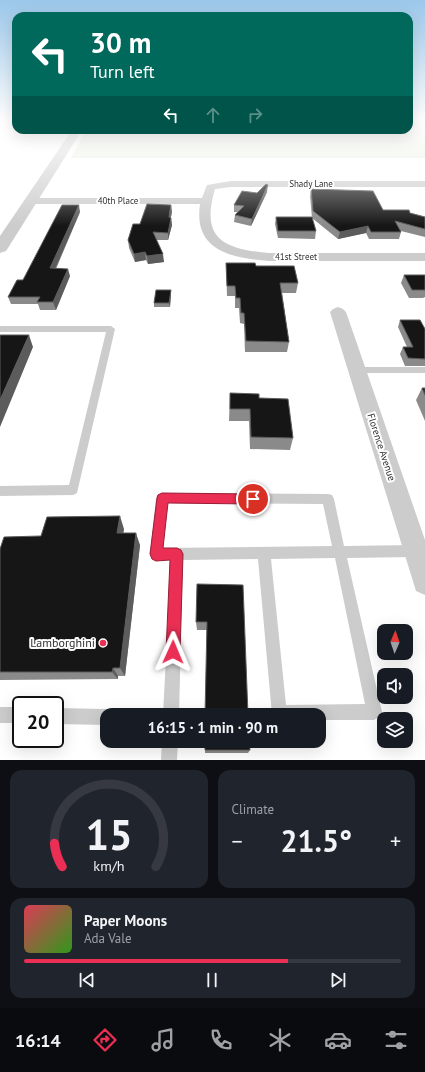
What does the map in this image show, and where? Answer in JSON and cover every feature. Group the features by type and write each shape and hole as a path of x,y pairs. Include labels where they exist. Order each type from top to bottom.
{"street":[{"path":"0,248 61,155"},
{"name":"Shady Lane","path":"205,201 212,187 231,184 425,184"},
{"name":"40th Place","path":"31,201 205,201"},
{"name":"41st Street","path":"205,201 205,228 208,234 223,247 242,254 270,257 425,257"},
{"name":"Florence Avenue","path":"338,312 425,582"}],"lane":[{"path":"0,329 111,329 73,490 0,491"},
{"path":"357,370 425,370"},
{"path":"264,553 279,713 374,712 340,552 328,499 162,498 156,554 264,553 340,552 416,551"},
{"path":"171,708 177,554"},
{"path":"0,715 12,715"},
{"path":"64,716 100,717"},
{"path":"170,748 170,760"}],"green space":[{"path":"72,155 425,155 425,158 71,158"}],"building":[{"path":"266,184 268,185 252,219 235,215 244,206 234,205 242,191 257,193"},
{"path":"311,189 373,191 383,210 409,210 410,213 425,217 425,229 395,221 401,232 371,232 368,226 340,232 313,211"},
{"path":"147,204 171,205 169,217 171,218 168,233 153,232 163,254 147,256 145,252 134,254 128,240 133,224 140,224"},
{"path":"62,205 79,205 50,268 68,269 53,302 37,302 40,297 8,297 17,280 23,280"},
{"path":"276,217 312,217 316,231 278,231"},
{"path":"226,263 255,263 256,266 294,266 298,283 280,283 289,342 246,341 244,313 241,313 240,298 236,298 235,286 227,286"},
{"path":"404,275 425,275 425,290 412,290"},
{"path":"156,290 171,290 169,303 154,303"},
{"path":"400,320 420,320 425,329 425,359 408,358 403,347 413,347"},
{"path":"0,335 29,335 0,400"},
{"path":"422,388 425,388 425,395"},
{"path":"230,393 259,394 259,398 288,399 293,438 251,437 250,409 230,409"},
{"path":"120,516 117,533 136,533 120,668 113,668 112,672 0,672 0,549 4,537 41,536 47,517"},
{"path":"197,584 243,585 248,708 205,708 207,622 196,622"},
{"path":"205,748 250,748 250,750 205,750"}],"place":[{"name":"Lamborghini","path":"103,643"}],"route":[{"path":"173,652 177,554 156,554 162,498 253,499"}]}
